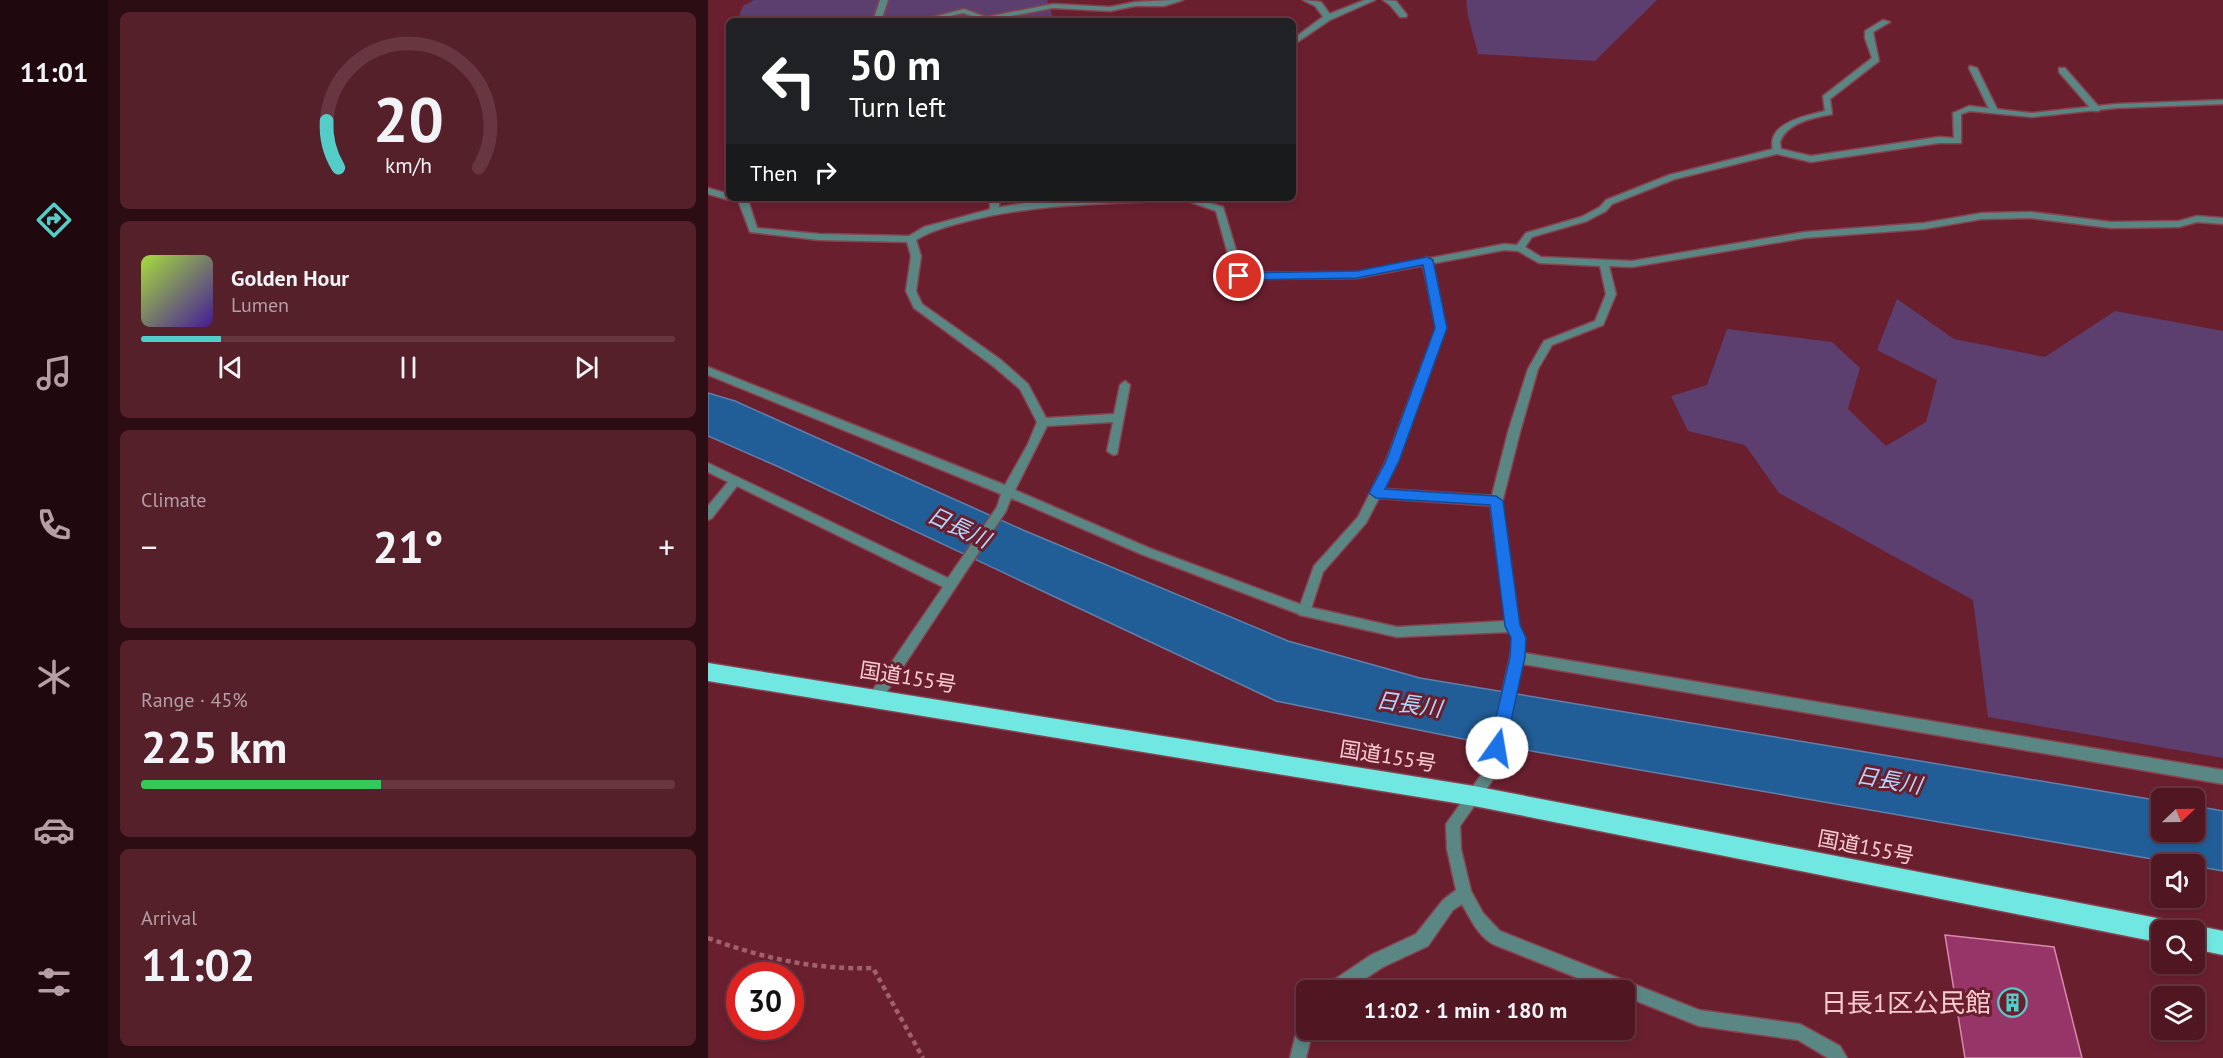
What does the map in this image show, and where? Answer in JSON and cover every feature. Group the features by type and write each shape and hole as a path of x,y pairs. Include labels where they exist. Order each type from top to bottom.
{"highway":[{"name":"国道155号","path":"708,672 1473,796 2151,929"},
{"path":"2205,940 2223,943"}],"street":[{"path":"878,18 884,0"},
{"path":"989,18 1053,6 1110,9 1135,4 1164,4 1179,0"},
{"path":"1307,0 1318,4 1328,17"},
{"path":"1296,41 1328,17 1371,0"},
{"path":"1387,0 1393,3 1403,15"},
{"path":"933,18 964,10 982,18"},
{"path":"1777,151 1774,143 1776,136 1784,128 1828,112 1826,98 1876,59 1869,31 1886,22"},
{"path":"1972,68 1994,111"},
{"path":"2062,70 2096,109"},
{"path":"1520,248 1529,235 1565,226 1604,210 1609,202 1672,177 1777,151 1811,159 1939,140 1958,141 1957,113 1969,108 2031,115 2223,102"},
{"path":"708,191 726,195"},
{"path":"742,201 753,230 819,237 911,238 927,229 995,211 1032,205 1103,201"},
{"path":"995,201 995,211"},
{"path":"1194,201 1220,209 1239,276 1357,275 1504,247 1520,248 1539,260 1632,264 1804,235 1914,227 1982,216 2031,214 2110,225 2179,224 2197,219 2223,221"},
{"path":"875,698 1002,508 1007,491 1035,444 1043,422 1024,387 997,363 918,306 911,291 916,256 911,238"},
{"path":"1304,611 1318,570 1362,520 1392,461 1441,328 1427,260"},
{"path":"1604,264 1611,294 1599,323 1548,343 1533,369 1496,501 1513,626 1519,638 1517,657 1492,771 1453,824 1454,849 1464,893 1478,918 1495,937 1699,1018 1800,1032 1834,1052 1839,1058"},
{"path":"708,371 1007,491 1145,551 1304,611 1397,632 1513,626"},
{"path":"1113,451 1125,385"},
{"path":"1043,422 1118,418"},
{"path":"708,467 951,585"},
{"path":"708,515 735,481"},
{"path":"1376,493 1496,501"},
{"path":"1517,657 2223,777"},
{"path":"1349,980 1377,962 1422,940 1448,905 1464,893"},
{"path":"1298,1058 1302,1040"}],"path":[{"path":"708,938 732,948 807,965 849,970 873,968 923,1058"}],"shaded area":[{"path":"754,0 1047,0 1053,18 738,18 743,6"},
{"path":"1466,0 1657,0 1595,61 1478,54"},
{"path":"1897,299 1954,339 2045,357 2115,311 2223,331 2223,758 1988,717 1973,600 1779,493 1745,445 1688,431 1671,396 1707,385 1727,329 1832,342 1860,368 1848,409 1886,446 1926,422 1937,380 1877,350"}],"water":[{"name":"日長川","path":"708,393 735,401 1023,530 1288,641 1420,678 2151,799 2151,842 2205,842 2205,808 2223,811 2223,871 2205,868 2205,854 2151,854 2151,859 1473,741 1276,701 779,467 708,436"}],"building":[{"name":"日長1区公民館","path":"1945,935 2054,947 2082,1058 1965,1058"}],"place":[{"name":"日長1区公民館","path":"2012,1002"}],"route":[{"path":"1239,276 1357,275 1427,260 1441,328 1392,461 1376,493 1496,501 1513,626 1519,638 1497,748"}]}
